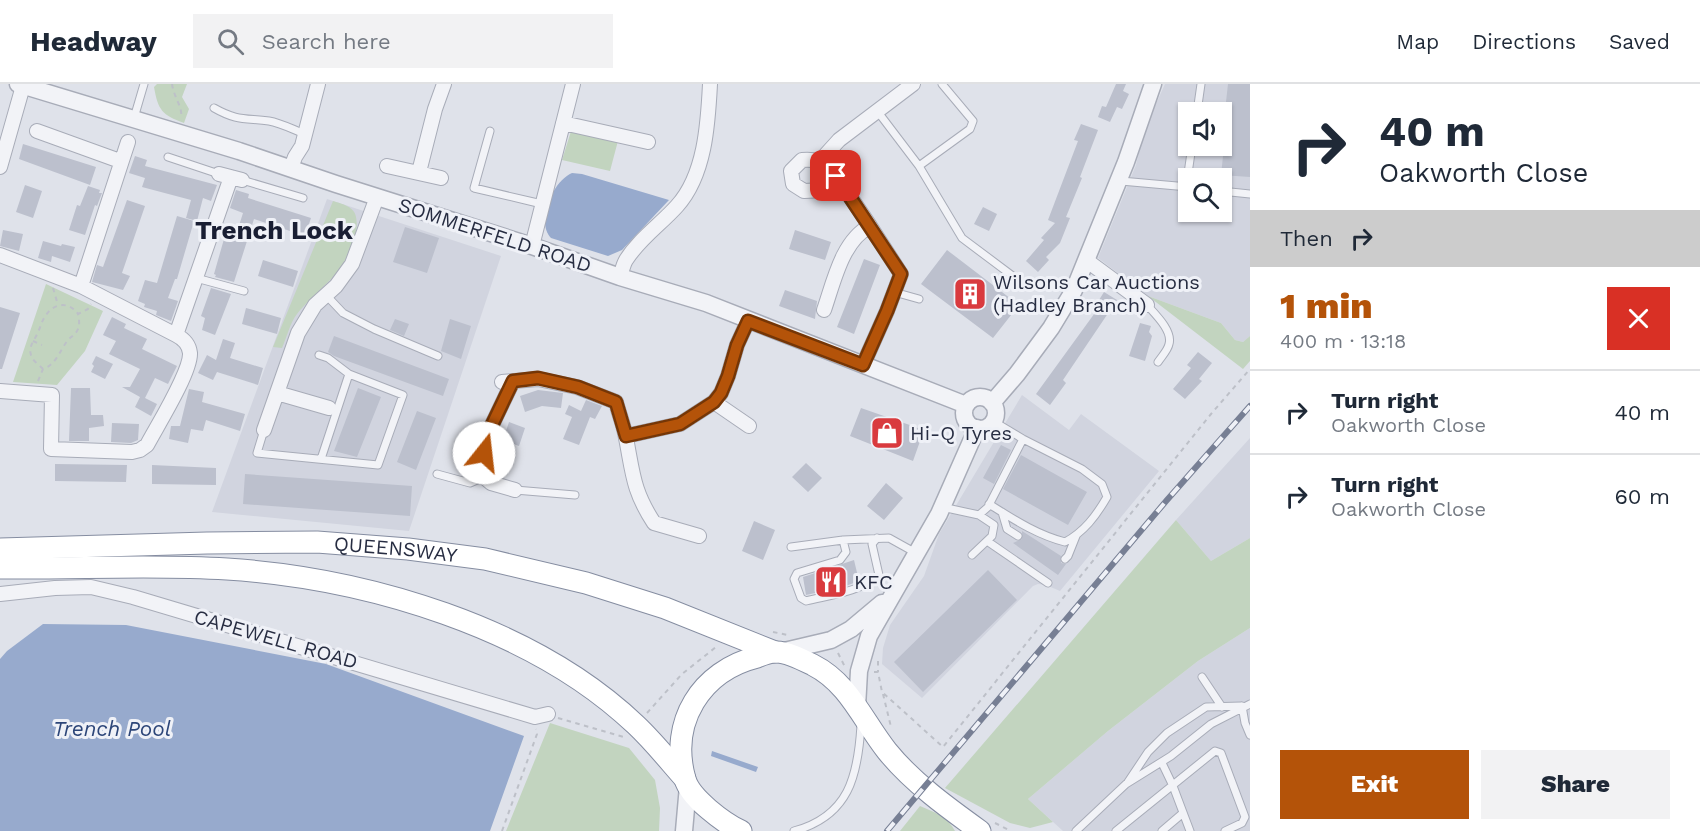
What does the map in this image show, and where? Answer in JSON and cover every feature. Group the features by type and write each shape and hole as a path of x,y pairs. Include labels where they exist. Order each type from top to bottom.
{"highway":[{"name":"QUEENSWAY","path":"0,549 317,542 408,549 485,559 586,583 665,608 777,652"},
{"name":"QUEENSWAY","path":"0,568 127,566 227,569 301,577 392,596 465,621 522,646 570,675 686,783"},
{"path":"741,831 707,807 686,783 682,733 688,711 706,685 724,669 742,660 777,652 815,666 846,691 888,752 911,775 953,812 983,824"},
{"path":"953,812 963,831"}],"street":[{"path":"291,168 305,134 318,84"},
{"path":"419,172 435,109 444,84"},
{"path":"532,246 573,84"},
{"path":"620,277 626,259 657,224 678,205 690,186 699,165 708,118 710,84"},
{"path":"820,161 839,140 913,84"},
{"path":"992,403 1051,328 1074,290 1126,162 1153,84"},
{"name":"SOMMERFELD ROAD","path":"21,85 134,118 706,303 966,405"},
{"path":"0,167 21,85"},
{"path":"563,123 648,142"},
{"path":"38,131 120,161"},
{"path":"81,286 128,142"},
{"path":"845,189 804,191 794,184 791,171 802,160 814,159 832,168 901,274 863,365"},
{"path":"387,166 441,178"},
{"path":"176,335 231,177"},
{"path":"264,430 298,333 315,305 336,286 352,264 377,197"},
{"path":"824,310 849,246 860,231 870,226"},
{"path":"0,255 81,286 176,335 186,341 190,354 184,375 147,445 132,452 51,449 52,395 0,391"},
{"path":"1086,260 1148,305"},
{"path":"626,436 680,424 714,402 721,393 737,345 748,321"},
{"path":"515,490 491,483 484,477 484,453 508,382 538,378 578,387 616,402 640,502 654,523 699,536"},
{"path":"277,393 329,408"},
{"path":"978,397 988,400 992,403 995,412 993,421 986,427 977,428 965,420 966,405 978,397"},
{"path":"714,402 734,418 750,426"},
{"path":"859,712 859,671 869,636 942,507 977,428"},
{"name":"CAPEWELL ROAD","path":"0,594 91,587 144,600 535,717 548,714"},
{"path":"777,652 831,640 850,629 890,597"},
{"path":"684,831 686,783"}],"lane":[{"path":"134,118 144,84"},
{"path":"919,166 972,125 974,121 942,84"},
{"path":"1198,102 1201,84"},
{"path":"213,108 229,116 248,121 271,121 305,134"},
{"path":"878,112 919,166 962,237 1018,280"},
{"path":"490,131 474,188 543,204"},
{"path":"168,157 303,198"},
{"path":"1118,181 1178,186"},
{"path":"1232,193 1250,195"},
{"path":"196,278 244,291"},
{"path":"894,292 919,298"},
{"path":"326,296 344,313 438,357"},
{"path":"1148,305 1168,333 1170,341 1158,362"},
{"path":"264,430 257,453 378,465 404,395 349,374 328,358 319,355"},
{"path":"321,459 349,374"},
{"path":"989,504 1052,539 1065,542 1076,536 1095,517 1107,497 1102,484 1082,469 993,421"},
{"path":"979,515 989,504 1023,439"},
{"path":"437,474 470,483 484,477"},
{"path":"515,490 574,495"},
{"path":"942,507 979,515 994,525 992,536 972,555"},
{"path":"1002,512 1007,529 1018,536"},
{"path":"1065,559 1076,536"},
{"path":"843,540 846,552 840,560 797,573 794,579 801,598 806,601 863,586 877,578 879,570 872,544 877,538"},
{"path":"791,547 843,540 889,538 916,553"},
{"path":"987,541 1048,583"},
{"path":"1202,677 1222,707"},
{"path":"1076,831 1126,784 1148,752 1167,733 1206,707 1246,705"},
{"path":"1246,705 1245,723 1250,735"},
{"path":"1126,784 1162,763 1211,724 1246,705"},
{"path":"794,831 820,820 833,811 849,792 860,749 859,712"},
{"path":"1116,831 1215,751 1221,753 1245,817 1242,823 1225,831"},
{"path":"1162,763 1190,831"},
{"path":"1162,831 1183,813"}],"path":[{"path":"172,84 173,95 182,111 181,121"},
{"path":"78,314 88,309 97,294"},
{"path":"33,394 43,369 56,359 77,332 80,320 78,314 69,306 55,307 44,316 33,341 30,354 43,369"},
{"path":"33,341 42,345"},
{"path":"882,692 943,747 1250,369"},
{"path":"764,631 793,635"},
{"path":"548,714 629,731 682,674 718,646 725,646 730,633"},
{"path":"831,640 846,669 878,672 890,725 895,734"},
{"path":"502,831 537,734"},
{"path":"983,824 1011,831"}],"shaded area":[{"path":"1165,84 1250,84 1250,336 1243,342 1235,340 1221,323 1148,296 1098,258 1136,165 1145,128"},
{"path":"327,199 501,256 409,531 212,512"},
{"path":"1022,395 1069,430 1081,414 1159,471 1060,591 1046,585 1033,586 922,698 882,664 883,648 890,625 924,576 939,534"},
{"path":"1250,438 1250,538 1211,561 1176,520"},
{"path":"1250,628 1250,831 1063,831 1028,799 1108,731 1198,661"}],"green space":[{"path":"157,84 187,84 182,97 189,109 184,123 162,111 154,87"},
{"path":"572,128 619,137 610,171 562,160"},
{"path":"333,201 345,205 355,214 357,225 353,246 341,268 297,314 282,348 273,347"},
{"path":"46,284 103,311 85,351 57,385 13,382"},
{"path":"1148,296 1221,323 1235,340 1243,342 1250,336 1250,361 1243,369"},
{"path":"1176,520 1211,561 1250,538 1250,628 1198,661 1108,731 1028,799 1053,822 1030,828 1010,823 945,788"},
{"path":"550,723 629,748 655,780 660,808 659,831 506,831"},
{"path":"920,806 945,819 955,831 900,831"}],"water":[{"path":"572,173 669,200 622,250 608,256 551,238 547,231 545,222 548,202 558,184"},
{"name":"Trench Pool","path":"43,624 126,625 326,664 524,736 490,831 0,831 0,659"},
{"path":"712,751 758,767 756,772 711,756"}],"building":[{"path":"1116,84 1126,84 1123,91 1129,94 1122,109 1117,107 1110,122 1098,117 1102,106 1106,107"},
{"path":"1228,84 1250,84 1250,177 1232,176 1232,168 1222,168 1223,156 1232,156 1232,102 1226,102"},
{"path":"1081,124 1098,130 1066,217 1070,218 1060,243 1046,257 1049,260 1038,272 1026,261 1044,240 1041,238 1055,223 1048,220 1078,141 1074,140"},
{"path":"23,144 96,167 90,185 19,159"},
{"path":"135,156 147,160 145,166 217,185 211,201 203,198 197,221 186,218 191,200 142,187 145,178 129,173"},
{"path":"25,185 42,191 33,218 16,212"},
{"path":"88,186 102,193 97,206 95,205 85,235 69,230 77,205 80,206"},
{"path":"236,190 249,194 248,198 311,218 305,236 254,219 234,282 215,277 214,274 226,232 236,235 243,213 230,208"},
{"path":"127,200 145,206 122,273 130,276 123,290 92,282 97,265 103,267"},
{"path":"983,207 997,214 989,231 974,224"},
{"path":"177,216 194,221 177,279 175,279 168,298 178,301 171,321 156,315 157,311 144,307 145,304 138,301 145,280 157,283"},
{"path":"405,227 439,238 427,273 393,262"},
{"path":"3,230 23,234 19,251 0,246"},
{"path":"795,230 831,242 825,260 789,249"},
{"path":"43,241 75,247 70,262 52,256 51,262 38,258"},
{"name":"Wilsons Car Auctions (Hadley Branch)","path":"947,250 1019,305 993,338 921,284"},
{"path":"864,259 880,265 854,334 837,327"},
{"path":"263,260 298,271 293,287 258,276"},
{"path":"211,288 231,294 215,335 202,330 205,318 201,316"},
{"path":"785,290 817,301 815,319 779,306"},
{"path":"1104,292 1117,300 1063,380 1066,383 1050,405 1036,394 1097,310 1094,308"},
{"path":"0,307 20,313 2,369 0,369"},
{"path":"246,308 281,318 277,334 242,324"},
{"path":"112,317 126,324 124,328 147,339 142,349 177,366 168,384 155,378 145,398 157,404 151,416 135,407 140,397 122,387 130,387 140,369 109,354 116,341 103,335"},
{"path":"395,319 409,324 404,336 390,330"},
{"path":"450,319 471,326 461,359 441,351"},
{"path":"1140,323 1151,326 1149,332 1152,336 1145,361 1129,356"},
{"path":"334,336 449,379 443,396 334,356 328,352"},
{"path":"223,339 235,343 230,358 263,368 258,385 217,372 213,380 198,373 207,355 216,360"},
{"path":"1198,352 1212,363 1199,379 1202,381 1185,399 1173,389 1191,368 1187,365"},
{"path":"96,356 113,364 105,379 91,372"},
{"path":"71,388 90,388 91,415 103,415 104,426 89,428 89,441 69,441"},
{"path":"358,388 381,397 357,457 334,451"},
{"path":"189,389 204,392 202,402 245,414 240,431 206,420 203,431 191,429 188,443 169,439 171,426 180,426"},
{"path":"538,390 563,393 561,408 542,406 525,412 520,396"},
{"path":"586,400 602,406 595,419 590,417 579,445 563,439 572,417 565,414 569,405 581,411"},
{"name":"Hi-Q Tyres","path":"861,408 924,430 913,461 850,436"},
{"path":"417,411 436,418 416,470 397,462"},
{"path":"509,422 525,428 519,446 503,440"},
{"path":"112,423 139,424 138,440 131,443 111,442"},
{"path":"1001,445 1011,450 994,484 983,478"},
{"path":"1021,455 1087,492 1068,525 1003,489"},
{"path":"806,463 822,478 808,492 792,477"},
{"path":"55,464 127,465 126,482 55,481"},
{"path":"152,465 216,468 216,485 152,484"},
{"path":"245,474 412,486 410,516 243,504"},
{"path":"886,483 903,498 884,520 867,506"},
{"path":"754,521 775,530 763,560 742,551"},
{"path":"1022,531 1061,556 1061,563 1066,564 1058,575 1013,543 1022,539"},
{"name":"KFC","path":"854,560 859,581 806,595 803,577"},
{"path":"988,570 1017,600 923,692 894,662"}],"railway":[{"path":"887,831 1167,500 1250,406"}],"place":[{"name":"Wilsons Car Auctions (Hadley Branch)","path":"970,294"},
{"name":"Hi-Q Tyres","path":"887,433"},
{"name":"KFC","path":"831,582"}],"district":[{"name":"Trench Lock","path":"274,230"}],"route":[{"path":"484,453 491,427 513,381 538,378 578,387 616,402 626,436 680,424 714,402 721,393 737,345 748,321 863,365 901,274 836,176"}]}
